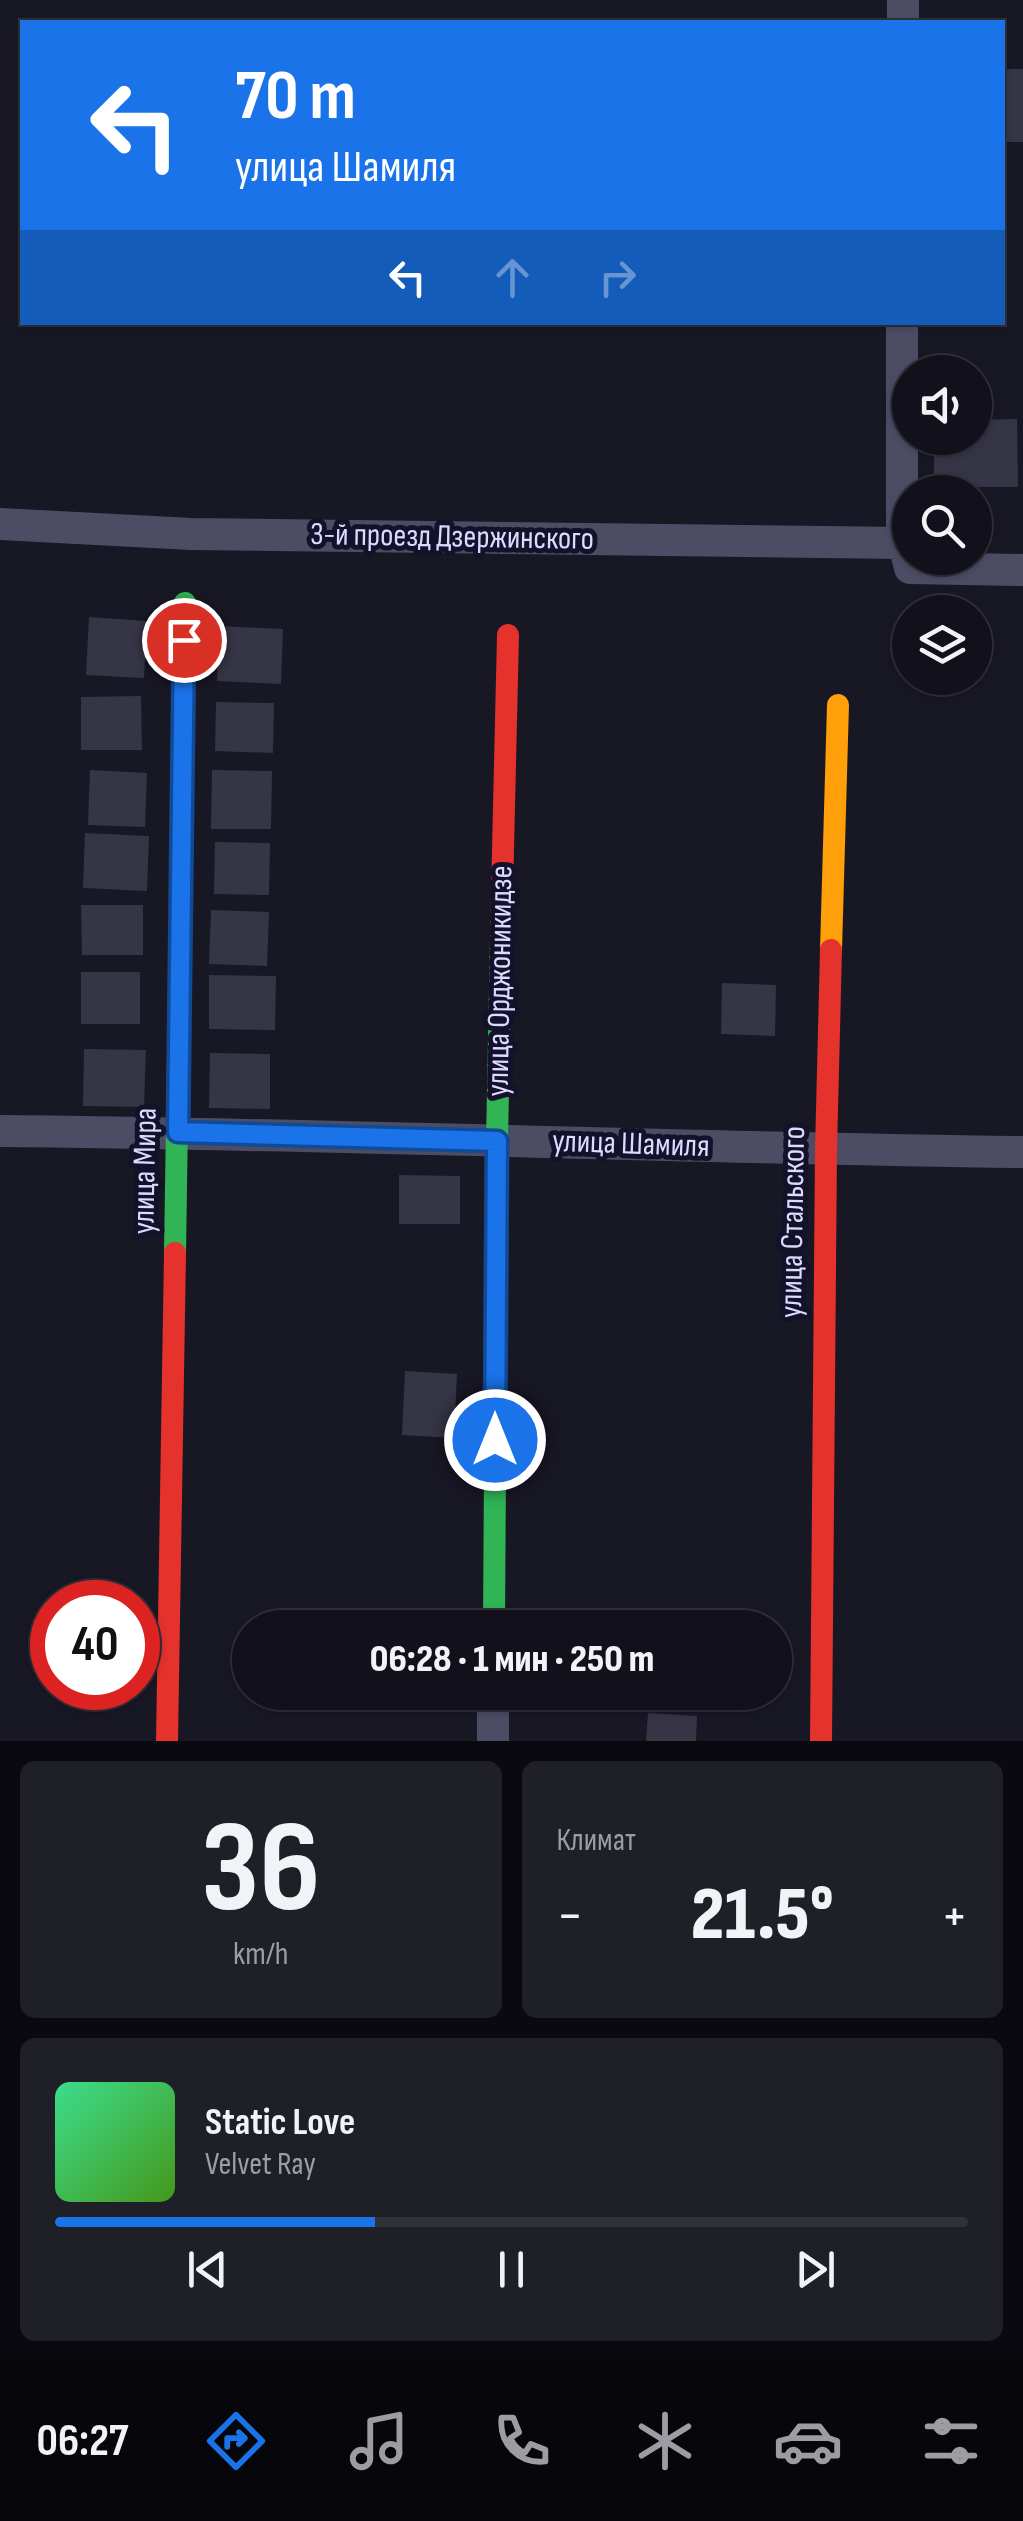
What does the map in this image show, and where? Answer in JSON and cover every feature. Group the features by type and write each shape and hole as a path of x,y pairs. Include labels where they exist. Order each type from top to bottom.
{"street":[{"path":"902,325 903,475"},
{"name":"3-й проезд Дзержинского","path":"0,524 191,534 892,543"},
{"path":"992,569 1023,570"},
{"name":"улица Мира","path":"167,1741 185,603"},
{"name":"улица Орджоникидзе","path":"494,1610 497,1141 508,635"},
{"name":"улица Стальского","path":"821,1741 826,1150 838,704"},
{"name":"улица Шамиля","path":"0,1132 178,1132 1023,1152"},
{"path":"493,1710 493,1741"}],"building":[{"path":"1005,69 1023,69 1023,142 1005,142"},
{"path":"1017,419 1018,487 992,487 992,475 934,475 934,455 992,455 992,420"},
{"path":"89,617 147,621 144,678 86,675"},
{"path":"219,626 283,629 281,684 217,681"},
{"path":"141,696 142,750 81,750 81,697"},
{"path":"216,702 274,703 273,753 215,751"},
{"path":"90,770 147,773 145,827 88,825"},
{"path":"212,770 272,771 271,829 211,829"},
{"path":"85,833 149,836 147,891 83,888"},
{"path":"215,842 270,843 269,895 214,894"},
{"path":"81,905 143,905 143,955 82,955"},
{"path":"211,910 269,912 267,966 209,964"},
{"path":"81,972 140,972 140,1024 81,1024"},
{"path":"209,975 276,976 275,1030 209,1029"},
{"path":"722,983 776,985 775,1036 721,1034"},
{"path":"84,1049 146,1050 144,1107 83,1106"},
{"path":"210,1053 270,1054 270,1109 209,1108"},
{"path":"399,1175 460,1176 460,1224 399,1224"},
{"path":"405,1371 457,1374 454,1438 402,1435"},
{"path":"648,1713 697,1716 696,1741 646,1741"}],"traffic: fast":[{"path":"175,1253 185,603"},
{"path":"494,1610 501,936"}],"traffic: slow":[{"path":"831,950 838,705"}],"traffic: jam":[{"path":"501,936 508,635"},
{"path":"821,1741 831,950"},
{"path":"167,1741 175,1253"}],"route":[{"path":"184,640 178,1132 497,1141 495,1440"}]}
